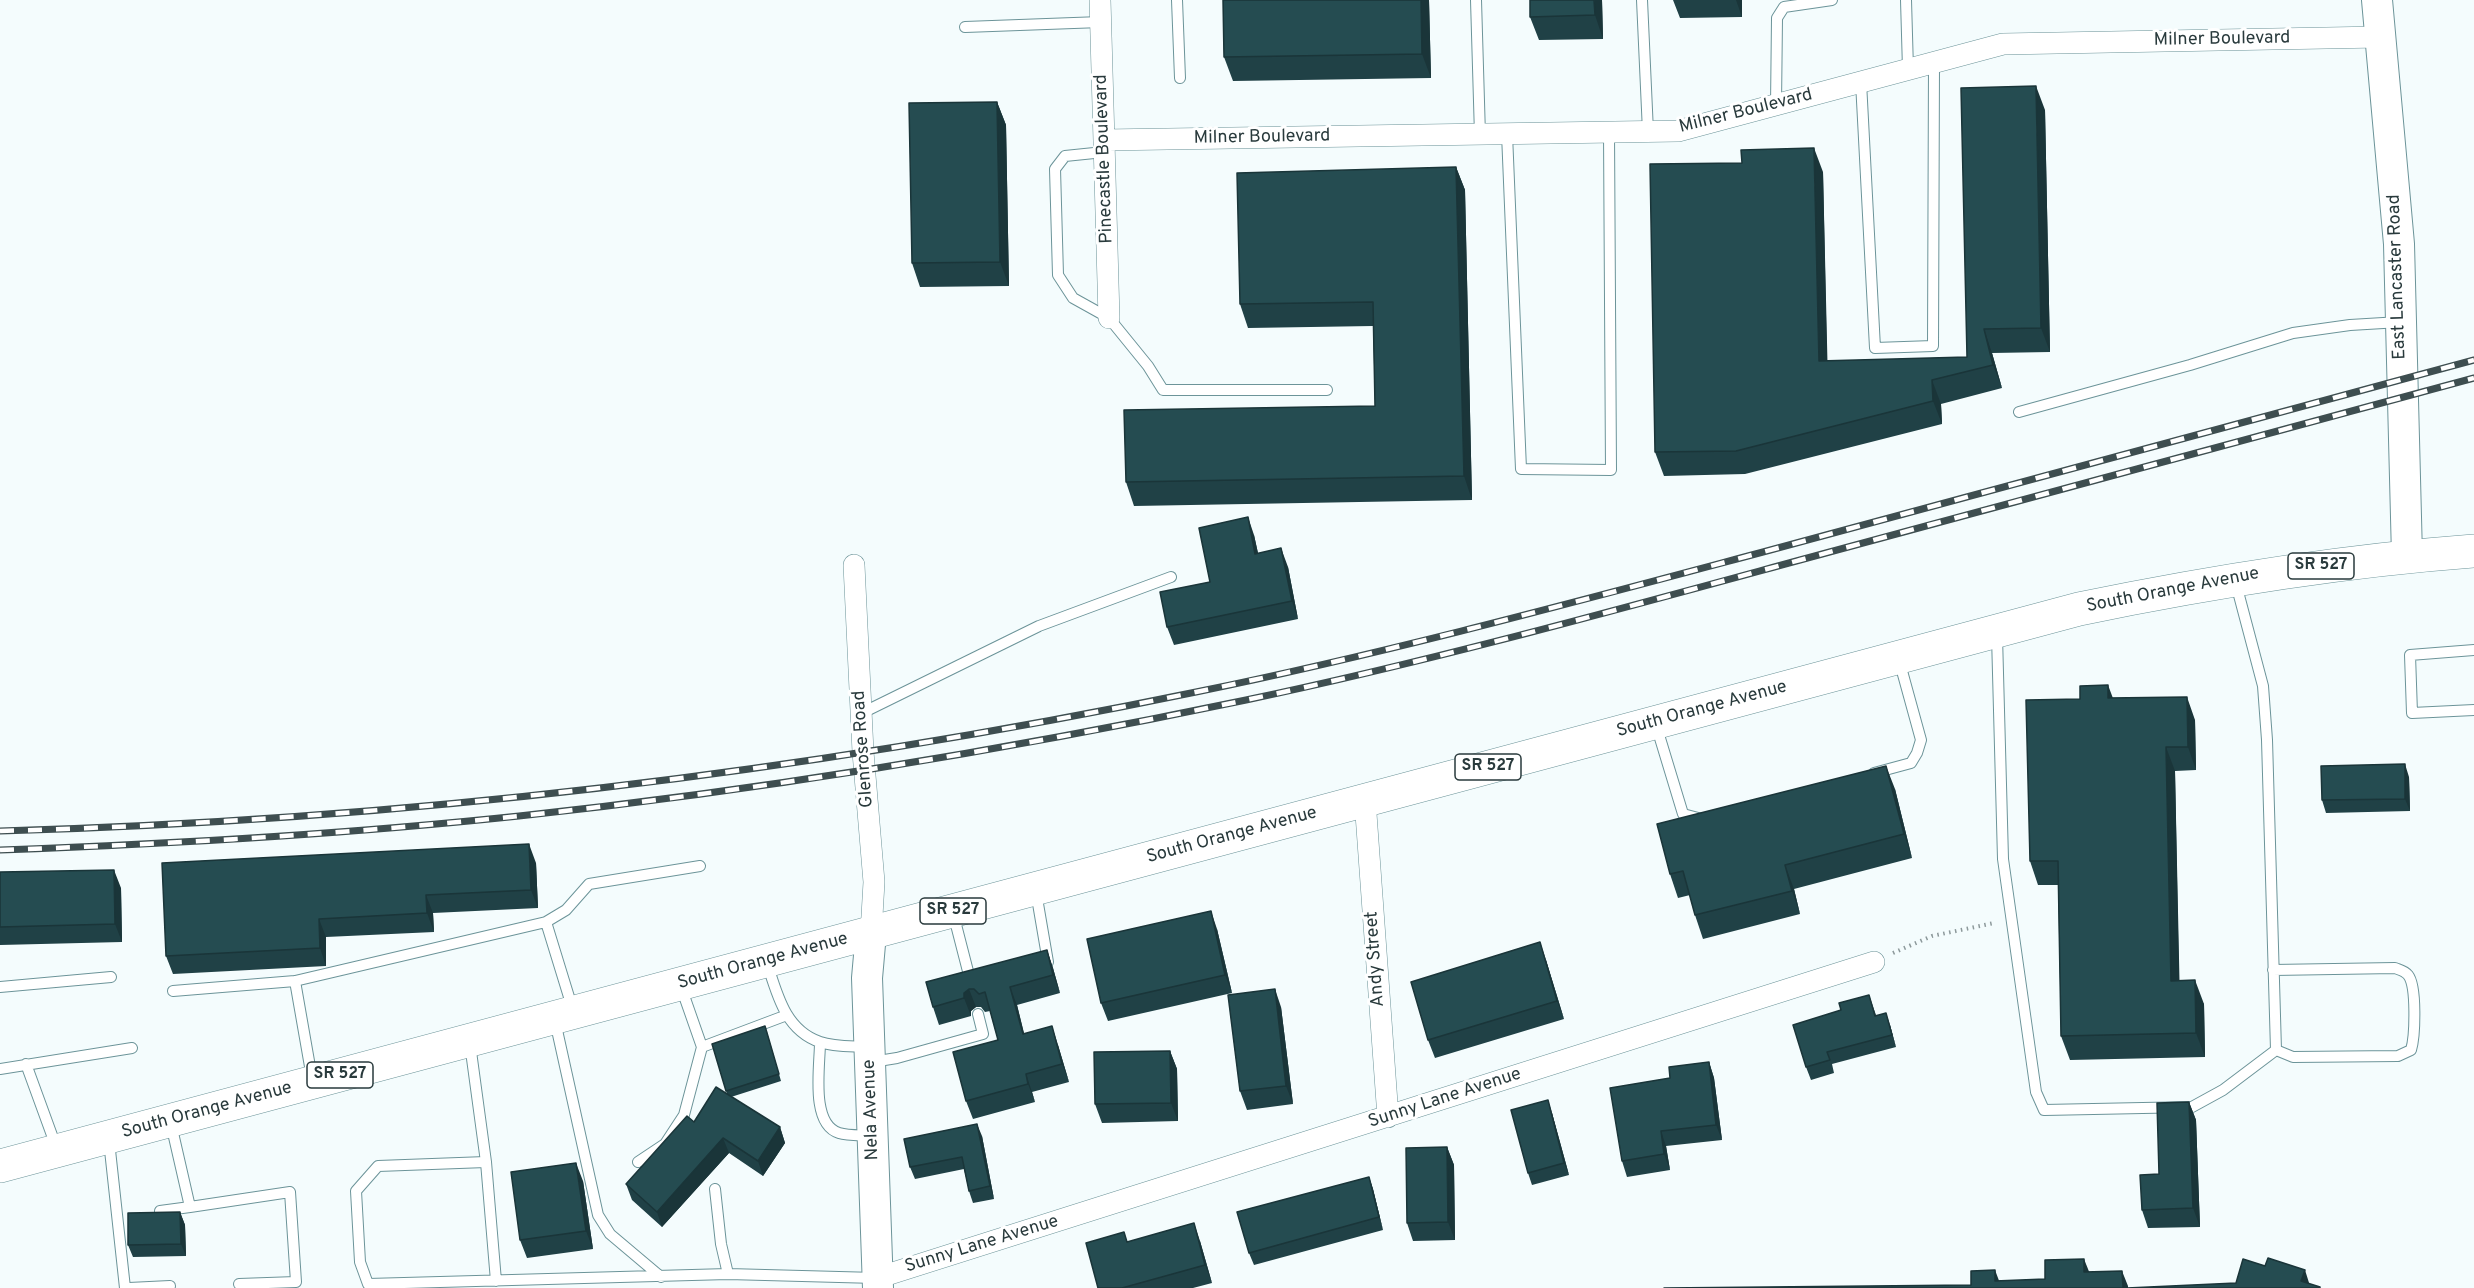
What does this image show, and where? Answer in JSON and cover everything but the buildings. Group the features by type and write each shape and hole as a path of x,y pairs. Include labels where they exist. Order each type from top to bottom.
{"main road":[{"name":"South Orange Avenue","path":"0,1166 2079,609 2234,578 2407,556 2474,551"}],"street":[{"name":"Pinecastle Boulevard","path":"1100,0 1109,318"},
{"name":"East Lancaster Road","path":"2377,0 2398,233 2407,556"},
{"name":"Milner Boulevard","path":"1104,146 1678,131 2003,44 2380,37"},
{"name":"Glenrose Road","path":"854,565 861,713 874,882 871,933"},
{"name":"Andy Street","path":"1365,800 1388,1117"},
{"name":"Nela Avenue","path":"871,933 867,978 878,1283"},
{"name":"Sunny Lane Avenue","path":"878,1283 1874,962"}],"lane":[{"path":"1177,0 1180,78"},
{"path":"1476,0 1480,135"},
{"path":"1642,0 1648,132"},
{"path":"1776,105 1777,18 1784,7 1832,0"},
{"path":"1905,0 1908,69"},
{"path":"965,27 1101,22"},
{"path":"1861,82 1875,348 1933,346 1934,62"},
{"path":"1507,134 1521,469 1611,470 1609,132"},
{"path":"1104,146 1065,156 1055,169 1058,275 1073,298 1109,318 1148,366 1163,390 1327,390"},
{"path":"2019,412 2190,365 2293,333 2350,325 2401,322"},
{"path":"861,713 1040,626 1171,577"},
{"path":"2234,578 2263,686 2267,740 2276,1050"},
{"path":"1997,631 2003,859 2036,1092 2044,1110 2192,1107 2223,1090 2276,1050"},
{"path":"2474,650 2410,655 2412,714 2474,710"},
{"path":"1867,775 1911,763 1921,740 1899,657"},
{"path":"1655,722 1683,814 1701,820 1712,817"},
{"path":"173,991 295,981 546,922 566,910 589,884 700,866"},
{"path":"1035,889 1048,963 1037,966"},
{"path":"953,911 975,984"},
{"path":"546,922 564,1015 575,1113 598,1215 610,1234 661,1276"},
{"path":"766,961 782,1007 794,1026 820,1042 870,1055 897,1058 983,1034 978,1014"},
{"path":"2273,970 2396,968 2407,973 2412,982 2414,1039 2410,1050 2398,1056 2293,1057 2276,1050"},
{"path":"0,987 111,977"},
{"path":"295,981 313,1082"},
{"path":"638,1162 665,1144 684,1115 702,1047 680,984"},
{"path":"702,1047 787,1015"},
{"path":"470,1040 486,1162 496,1281"},
{"path":"820,1042 819,1104 825,1120 838,1133 873,1136"},
{"path":"0,1069 132,1048"},
{"path":"26,1064 58,1151"},
{"path":"171,1120 190,1207"},
{"path":"108,1137 127,1288 170,1286"},
{"path":"486,1162 378,1166 356,1191 360,1262 368,1284 728,1274 878,1283"},
{"path":"715,1189 721,1244 728,1274"},
{"path":"160,1211 290,1192 296,1282 239,1284"}],"path":[{"path":"1874,962 1932,936 2012,918"}],"railway":[{"path":"0,831 151,825 451,804 751,769 1048,721 1267,677 1481,626 2474,360"},
{"path":"0,850 260,837 519,816 793,781 1065,736 1316,685 1455,652 2474,378"}]}
